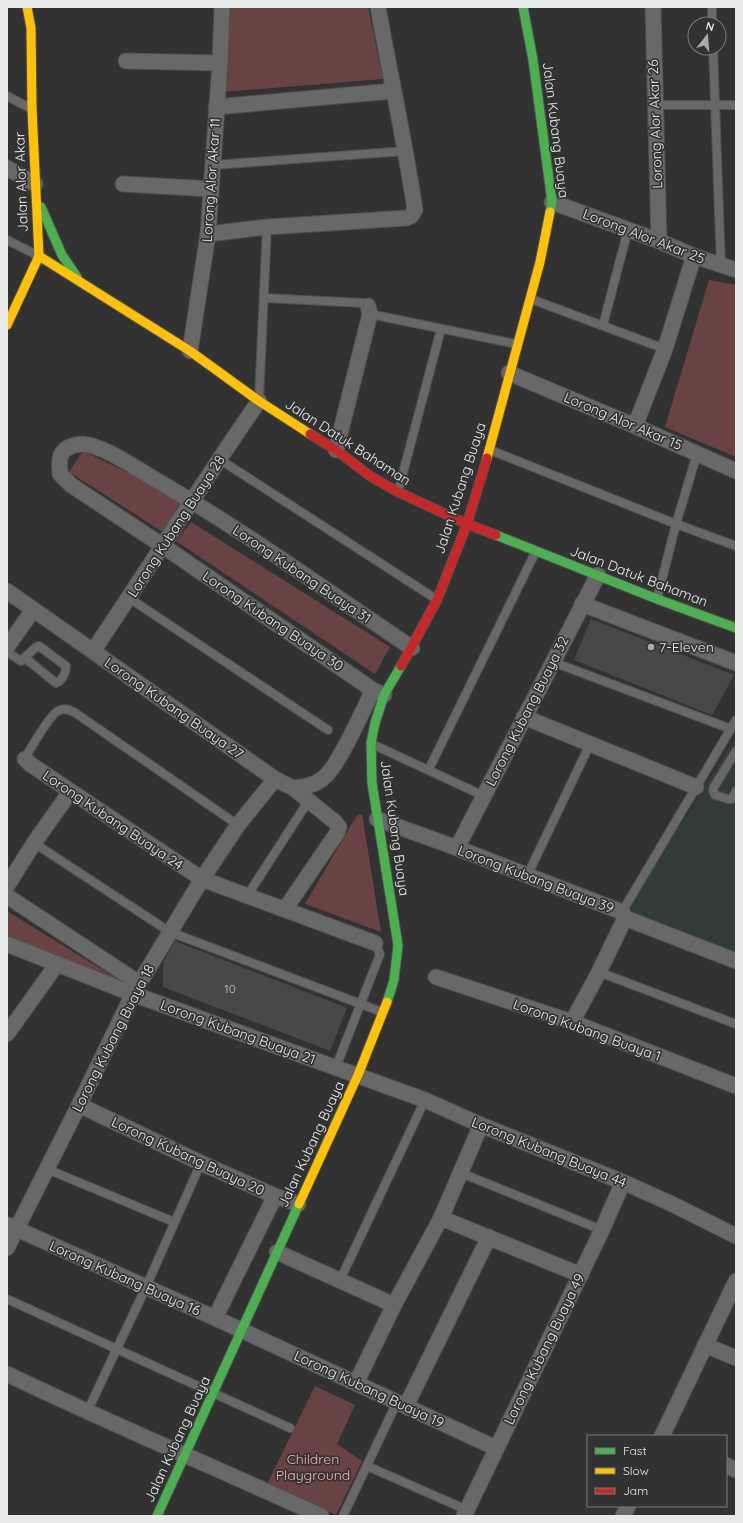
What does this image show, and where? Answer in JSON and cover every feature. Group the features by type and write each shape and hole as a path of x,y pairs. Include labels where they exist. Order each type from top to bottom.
{"street":[{"name":"Jalan Alor Akar","path":"7,325 39,256 32,109 31,28 27,7"},
{"name":"Lorong Alor Akar 11","path":"190,351 208,234 220,63 222,7"},
{"path":"208,234 267,227 408,218 412,216 415,210 406,151 393,91 378,7"},
{"name":"Jalan Kubang Buaya","path":"157,1516 358,1075 394,980 398,945 372,783 371,743 378,693 412,648 437,600 467,524 489,450 540,262 552,202 533,60 523,7"},
{"name":"Lorong Alor Akar 26","path":"653,7 654,105 659,241"},
{"path":"126,61 220,63"},
{"path":"216,107 393,91"},
{"path":"7,168 36,190 62,255 80,281"},
{"path":"123,184 211,189"},
{"name":"Lorong Alor Akar 25","path":"552,202 659,241 694,256 736,270"},
{"name":"Jalan Datuk Bahaman","path":"39,256 190,351 259,401 336,450 370,476 398,492 467,524 657,599 736,628"},
{"path":"635,426 665,349 694,256"},
{"path":"336,450 369,310"},
{"name":"Lorong Alor Akar 15","path":"509,373 635,426 736,471"},
{"name":"Lorong Kubang Buaya 28","path":"93,651 219,459 259,401"},
{"name":"Lorong Kubang Buaya 31","path":"163,546 71,485 60,474 60,458 65,450 72,445 84,444 94,446 120,458 192,501 412,648"},
{"name":"Lorong Kubang Buaya 30","path":"163,546 378,693"},
{"name":"Lorong Kubang Buaya 32","path":"457,848 598,575"},
{"name":"Lorong Kubang Buaya 27","path":"7,591 276,779 293,788 335,822 338,827 337,833 285,909"},
{"path":"582,604 736,663"},
{"path":"7,647 33,610"},
{"path":"293,788 310,786 324,778 337,760 378,693"},
{"path":"524,717 696,787"},
{"name":"Lorong Kubang Buaya 24","path":"25,759 70,792 202,879 375,943"},
{"name":"Lorong Kubang Buaya 18","path":"7,1248 11,1227 47,1169 136,988 202,879 238,825 276,779"},
{"path":"7,886 34,843 70,792"},
{"name":"Lorong Kubang Buaya 39","path":"377,819 457,848 736,961"},
{"path":"7,896 136,988"},
{"path":"572,1022 599,972 623,915"},
{"name":"Lorong Kubang Buaya 21","path":"7,944 57,964 136,988 358,1075"},
{"path":"7,1034 57,964"},
{"name":"Lorong Kubang Buaya 1","path":"436,977 572,1022 736,1086"},
{"name":"Lorong Kubang Buaya 44","path":"358,1075 425,1100 481,1125 623,1182 672,1204 736,1236"},
{"name":"Lorong Kubang Buaya 20","path":"79,1105 201,1163 275,1196 298,1204"},
{"path":"356,1383 394,1305 441,1218 481,1125"},
{"name":"Lorong Kubang Buaya 49","path":"466,1513 496,1448 581,1275 623,1182"},
{"path":"215,1318 275,1196"},
{"path":"441,1218 581,1275"},
{"name":"Lorong Kubang Buaya 16","path":"11,1227 242,1331"},
{"path":"401,1404 489,1237"},
{"path":"277,1252 394,1305"},
{"path":"662,1435 736,1282"},
{"name":"Lorong Kubang Buaya 19","path":"242,1331 496,1448"},
{"path":"705,1345 736,1358"},
{"path":"7,1374 87,1412 184,1454 305,1513 321,1516"},
{"path":"623,1516 628,1507"}],"lane":[{"path":"713,56 722,266"},
{"path":"7,96 32,109"},
{"path":"654,105 736,105"},
{"path":"213,165 406,151"},
{"path":"259,401 265,298 267,227"},
{"path":"603,325 628,230"},
{"path":"7,240 39,256"},
{"path":"265,298 364,303 369,310 441,329 517,344"},
{"path":"530,299 665,349"},
{"path":"398,492 441,329"},
{"path":"489,450 676,524 736,546"},
{"path":"657,599 676,524 697,454"},
{"path":"219,459 437,600"},
{"path":"428,769 537,551"},
{"path":"129,598 328,730"},
{"path":"7,652 21,661 39,646 66,666 64,674 59,682 56,683 25,658"},
{"path":"553,662 731,729"},
{"path":"25,759 53,716 62,709 68,709 238,825"},
{"path":"623,915 736,720"},
{"path":"371,743 484,796"},
{"path":"527,876 590,744"},
{"path":"736,752 713,791 715,795 728,799 732,799 736,791"},
{"path":"247,896 309,800"},
{"path":"34,843 170,932 383,1012"},
{"path":"336,1067 380,954 375,943"},
{"path":"599,972 736,1024"},
{"path":"340,1280 425,1100"},
{"path":"87,1412 146,1287 201,1163"},
{"path":"47,1169 174,1222"},
{"path":"461,1173 602,1230"},
{"path":"7,1299 290,1428"},
{"path":"343,1516 367,1466 401,1404"},
{"path":"367,1466 466,1513"}],"shaded area":[{"path":"736,736 736,953 625,914"}],"green space":[{"path":"225,7 368,7 383,79 223,92"},
{"path":"709,280 736,285 736,457 665,427"},
{"path":"83,451 182,499 163,532 69,472"},
{"path":"191,522 390,647 375,674 176,541"},
{"path":"362,814 381,932 305,904 357,815"},
{"path":"7,911 122,982 7,936"},
{"name":"Children Playground","path":"315,1386 355,1405 337,1444 362,1461 336,1515 267,1484"}],"building":[{"path":"591,619 734,675 712,715 574,660"},
{"path":"175,941 347,1008 330,1051 163,987 163,963"}],"traffic: fast":[{"path":"523,7 533,60 552,202 550,212"},
{"path":"41,207 62,255 77,277"},
{"path":"496,535 657,599 736,628"},
{"path":"387,1002 394,980 398,945 372,783 371,743 375,723 384,695 401,666"},
{"path":"157,1516 299,1204"}],"traffic: slow":[{"path":"7,325 39,256 32,109 31,28 27,7"},
{"path":"487,458 540,262 550,212"},
{"path":"39,256 190,351 259,401 310,434"},
{"path":"299,1204 358,1075 387,1002"}],"traffic: jam":[{"path":"310,434 336,450 370,476 398,492 467,524 496,535"},
{"path":"401,666 437,600 467,524 487,458"}],"place":[{"name":"7-Eleven","path":"651,647"}]}
